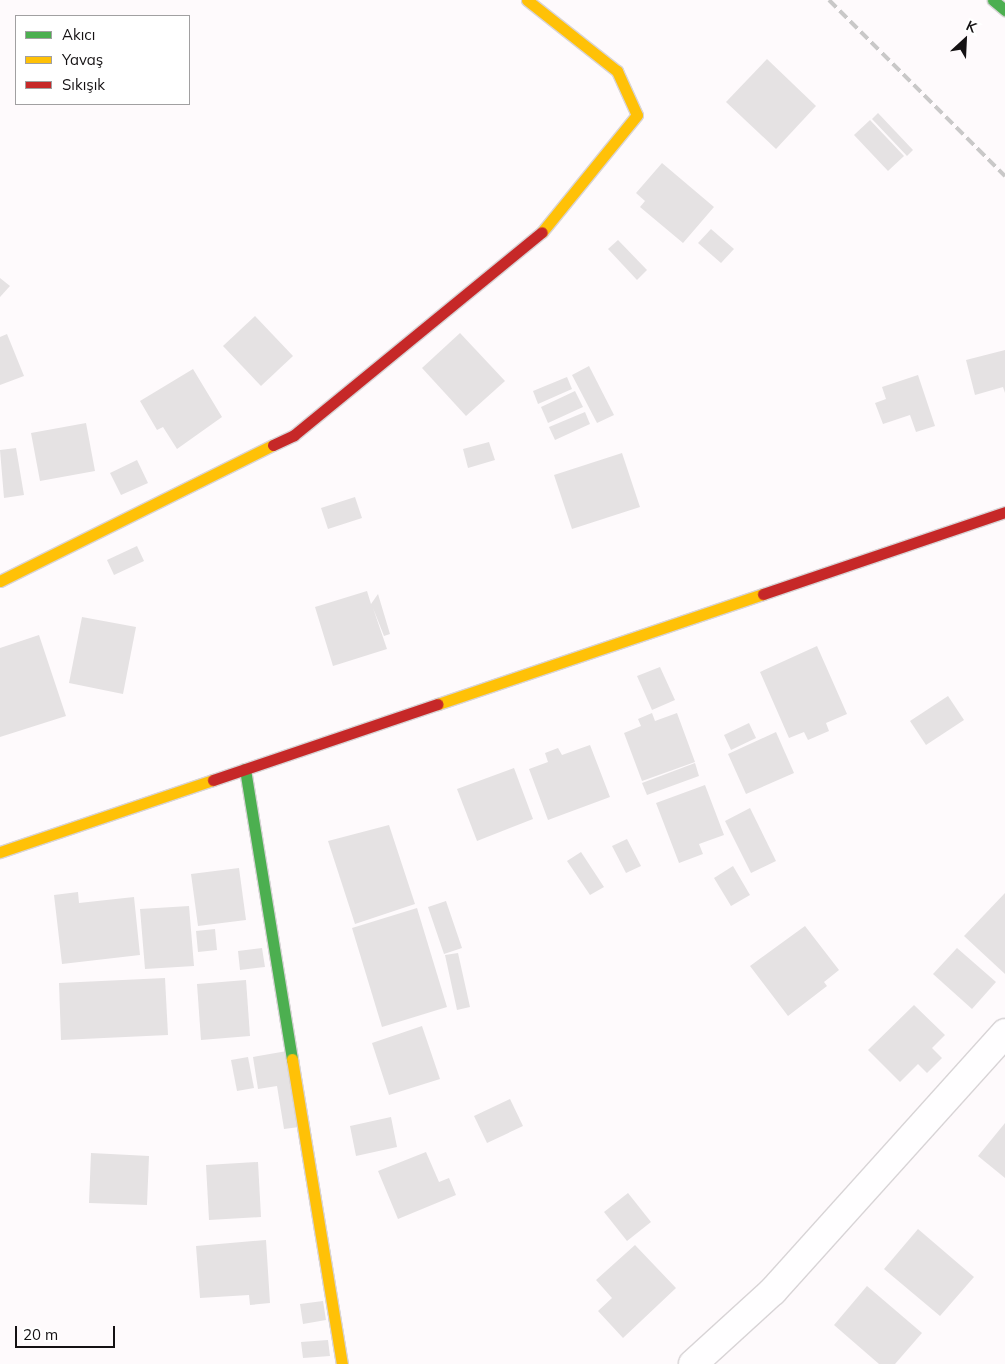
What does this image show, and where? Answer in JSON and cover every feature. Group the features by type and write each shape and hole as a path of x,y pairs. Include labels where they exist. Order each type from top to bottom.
{"street":[{"path":"0,581 294,435 547,228 637,115 617,71 527,0"},
{"path":"993,0 1005,10"},
{"path":"0,852 1005,512"},
{"path":"245,769 342,1364"},
{"path":"693,1364 773,1291 1005,1033"}],"building":[{"path":"767,59 816,106 776,149 726,102"},
{"path":"878,113 913,150 907,156 872,119"},
{"path":"870,120 904,156 888,171 854,135"},
{"path":"662,163 714,207 683,243 640,207 645,201 636,193"},
{"path":"711,229 734,249 721,263 698,243"},
{"path":"618,240 647,270 637,280 608,249"},
{"path":"0,278 10,286 0,297"},
{"path":"255,316 293,356 261,386 223,346"},
{"path":"460,333 505,381 466,416 422,368"},
{"path":"7,334 24,376 0,385 0,337"},
{"path":"1005,350 1005,393 1003,387 975,395 966,360"},
{"path":"589,366 614,415 597,423 572,375"},
{"path":"193,369 222,417 177,449 163,427 157,430 140,401"},
{"path":"918,375 935,426 916,432 910,415 883,424 875,403 886,399 882,387"},
{"path":"567,377 572,389 538,404 533,391"},
{"path":"575,391 583,407 548,423 541,407"},
{"path":"585,412 590,424 555,440 549,427"},
{"path":"86,423 95,471 40,481 31,433"},
{"path":"489,442 495,460 468,468 463,449"},
{"path":"16,448 24,495 4,498 0,450"},
{"path":"622,453 640,507 572,529 554,475"},
{"path":"137,460 148,483 121,495 110,473"},
{"path":"355,497 362,518 328,529 321,508"},
{"path":"137,546 144,561 114,575 107,560"},
{"path":"367,591 371,604 378,594 390,634 384,636 373,608 387,649 333,666 315,607"},
{"path":"82,617 136,627 123,694 69,683"},
{"path":"39,635 66,716 0,737 0,648"},
{"path":"817,646 847,714 826,723 829,731 808,740 804,732 789,738 760,672"},
{"path":"660,667 675,700 652,710 637,676"},
{"path":"948,696 964,720 926,745 910,721"},
{"path":"652,713 655,721 677,713 695,762 642,781 624,733 641,726 638,719"},
{"path":"749,723 756,738 731,750 724,735"},
{"path":"776,732 794,773 746,794 728,754"},
{"path":"590,745 610,797 548,820 529,769 548,762 545,753 558,748 562,755"},
{"path":"695,763 699,776 647,795 642,783"},
{"path":"514,768 533,819 477,841 457,789"},
{"path":"705,785 724,835 699,844 703,854 679,863 656,803"},
{"path":"750,808 776,861 751,873 725,821"},
{"path":"389,825 415,904 355,924 328,841"},
{"path":"627,839 641,866 626,873 612,846"},
{"path":"581,852 604,887 590,895 567,861"},
{"path":"733,866 750,895 731,906 714,878"},
{"path":"239,868 246,920 198,926 191,874"},
{"path":"78,892 79,903 134,897 140,955 62,964 54,895"},
{"path":"1005,893 1005,974 964,936"},
{"path":"446,901 462,948 444,954 428,907"},
{"path":"189,906 194,966 145,969 140,909"},
{"path":"417,908 447,1007 382,1027 352,928"},
{"path":"805,926 839,970 824,982 827,986 788,1016 750,966"},
{"path":"215,929 217,950 198,952 196,931"},
{"path":"262,948 265,967 240,970 238,951"},
{"path":"957,948 996,982 972,1009 933,974"},
{"path":"458,953 470,1007 457,1010 445,955"},
{"path":"165,978 168,1035 61,1040 59,983"},
{"path":"246,980 250,1036 201,1040 197,984"},
{"path":"914,1005 945,1035 932,1048 942,1058 927,1073 918,1064 900,1082 868,1050"},
{"path":"422,1026 440,1079 389,1095 372,1043"},
{"path":"287,1051 299,1127 284,1129 277,1086 258,1089 253,1057"},
{"path":"248,1057 254,1088 237,1091 231,1060"},
{"path":"510,1099 523,1126 487,1143 474,1116"},
{"path":"391,1117 397,1147 356,1156 350,1126"},
{"path":"1005,1123 1005,1178 978,1156"},
{"path":"426,1152 439,1182 449,1178 456,1195 398,1219 378,1171"},
{"path":"91,1153 149,1156 147,1205 89,1203"},
{"path":"258,1162 261,1217 209,1220 206,1165"},
{"path":"628,1193 651,1222 627,1241 604,1212"},
{"path":"918,1229 974,1277 940,1316 884,1269"},
{"path":"266,1240 270,1303 250,1305 249,1295 200,1298 196,1246"},
{"path":"635,1245 676,1288 623,1338 598,1311 612,1298 596,1280"},
{"path":"867,1286 922,1333 895,1364 879,1364 834,1325"},
{"path":"323,1301 326,1320 303,1324 300,1304"},
{"path":"328,1340 330,1356 303,1358 301,1342"}],"railway":[{"path":"829,0 1005,176"}],"traffic: fast":[{"path":"993,0 1005,10"},
{"path":"245,769 292,1059"}],"traffic: slow":[{"path":"527,0 617,71 637,115 542,232"},
{"path":"0,581 273,445"},
{"path":"438,704 763,594"},
{"path":"0,852 213,780"},
{"path":"292,1059 342,1364"}],"traffic: jam":[{"path":"273,445 294,435 542,232"},
{"path":"763,594 1005,512"},
{"path":"213,780 438,704"}]}
